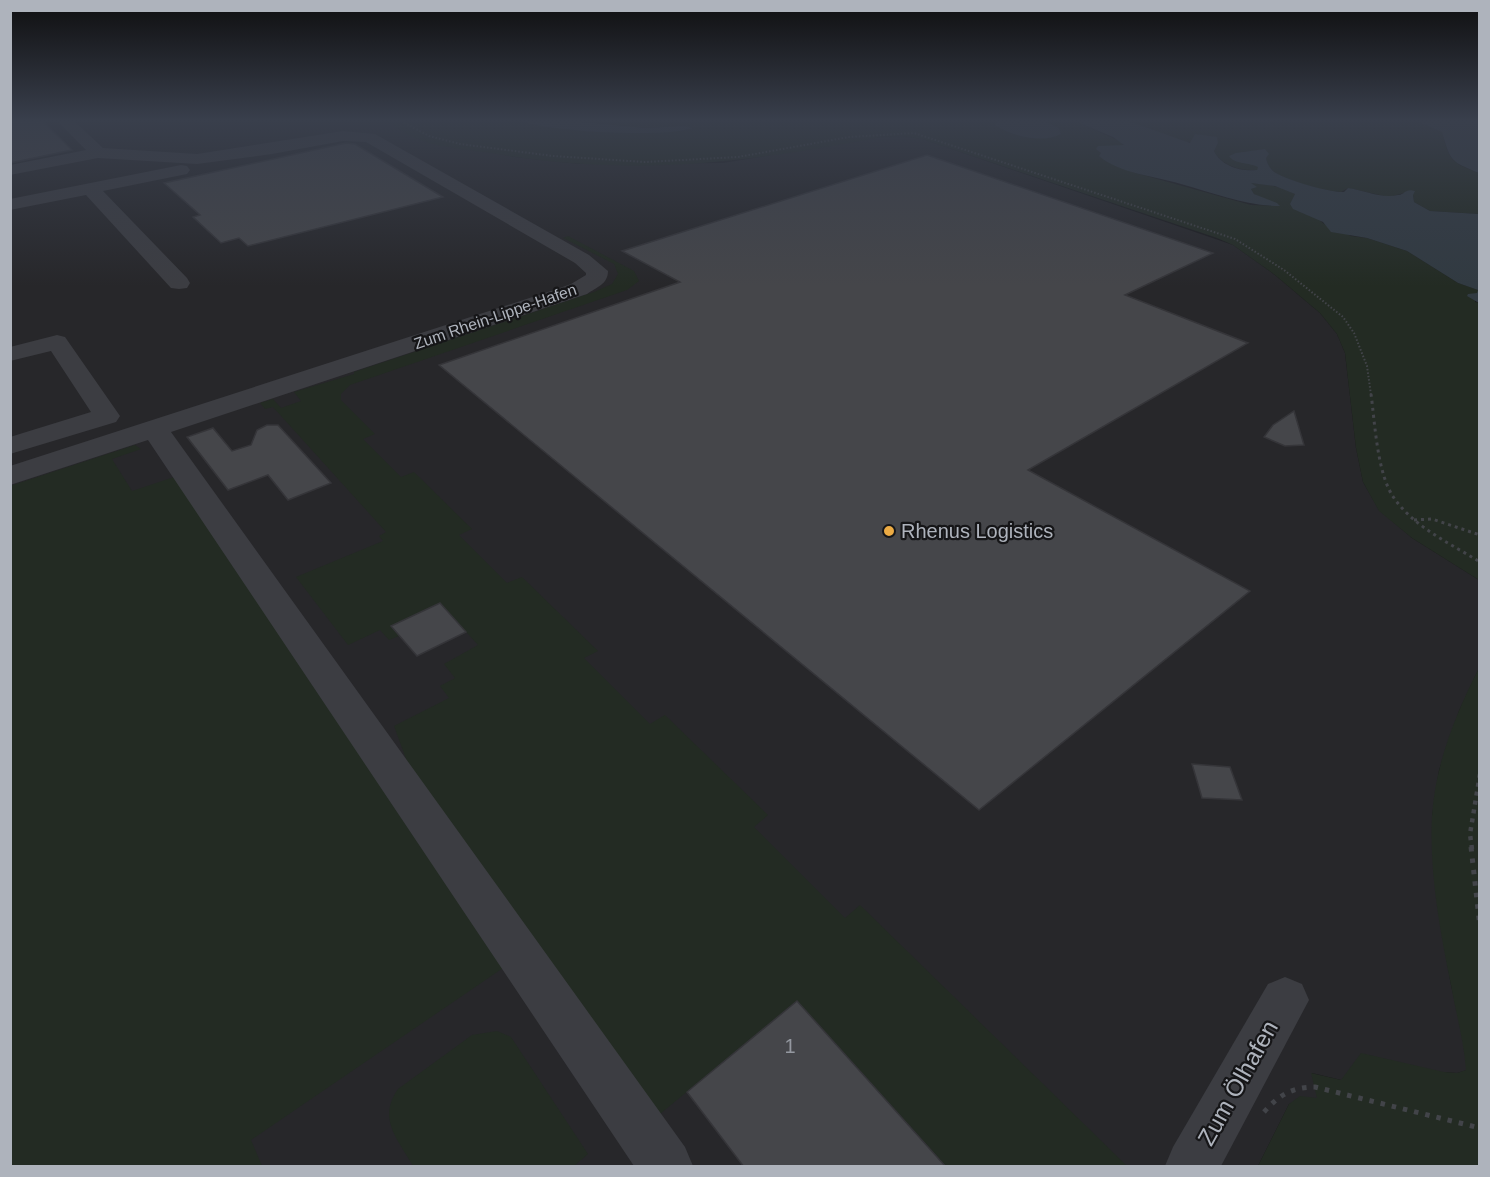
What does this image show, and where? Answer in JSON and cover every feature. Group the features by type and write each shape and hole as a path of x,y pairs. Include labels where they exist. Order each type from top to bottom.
{"street":[{"path":"10,205 151,176"},
{"name":"Zum Rhein-Lippe-Hafen","path":"10,476 579,289 597,278 597,271 582,259 437,176"},
{"path":"91,189 179,283"},
{"path":"10,354 57,342 107,416 10,446"},
{"path":"154,428 666,1167"},
{"name":"Zum Ölhafen","path":"1192,1167 1285,1000"}],"path":[{"path":"1045,176 1235,238 1284,270 1342,317 1354,333 1367,366 1387,484 1394,498 1414,520 1479,562"},
{"path":"1414,520 1440,521 1479,535"},
{"path":"1479,774 1470,834 1479,927"},
{"path":"1261,1115 1283,1091 1297,1086 1315,1087 1479,1128"}],"shaded area":[{"path":"10,176 1030,176 1233,245 1275,275 1320,313 1337,334 1345,353 1356,448 1363,482 1379,510 1412,538 1479,580 1479,668 1459,711 1439,770 1432,816 1440,922 1464,1042 1467,1070 1457,1073 1341,1080 1312,1073 1318,1098 1289,1104 1258,1166 11,1166"},
{"path":"1032,176 1146,176 1251,205 1279,206 1254,194 1251,189 1256,187 1249,183 1273,186 1295,194 1294,199 1324,224 1351,236 1367,238 1407,251 1458,283 1479,290 1475,302 1480,303 1479,580 1412,538 1379,511 1363,482 1356,448 1345,353 1337,334 1320,313 1275,275 1233,245"},
{"path":"1147,176 1282,176 1307,185 1338,192 1344,192 1348,188 1386,196 1403,194 1412,190 1415,191 1414,202 1430,211 1479,214 1479,303 1467,296 1477,293 1478,290 1458,283 1407,251 1367,238 1331,232 1323,222 1293,209 1290,204 1295,194 1275,186 1251,183 1257,187 1251,189 1254,194 1280,206 1242,201"},
{"path":"1282,176 1479,176 1479,214 1430,211 1414,202 1413,195 1404,193 1389,197 1348,188 1341,192 1306,185"},
{"path":"568,236 634,271 639,281 627,290 350,385 341,394 341,400 375,434 363,439 401,477 414,472 472,529 459,535 507,583 522,577 598,651 584,658 650,724 665,715 768,815 754,827 845,918 860,905 1127,1166 946,1166 797,1001 660,1114 412,775 394,726 449,698 440,686 455,678 444,664 478,645 440,603 391,626 399,636 389,640 380,630 348,645 296,577 383,541 379,536 386,532 273,407 265,409 260,403 273,399 281,408 301,401 294,392 354,374 354,372 612,284 618,274 614,264 563,238"},
{"path":"135,445 141,449 112,459 132,491 174,477 506,966 251,1140 262,1166 11,1166 10,486"},
{"path":"1479,668 1479,1166 1258,1166 1289,1104 1300,1096 1317,1098 1311,1073 1341,1080 1361,1053 1444,1072 1457,1073 1466,1070 1436,901 1432,858 1432,816 1437,778 1448,740"},
{"path":"497,1031 511,1037 588,1154 574,1166 413,1166 396,1138 390,1119 389,1110 398,1089 472,1035"}],"building":[{"path":"196,176 408,176 443,197 248,246 239,238 221,243 193,217 200,215 164,183"},
{"name":"Rhenus Logistics","path":"861,176 988,176 1213,253 1125,295 1248,343 1028,470 1250,591 979,810 439,365 680,282 622,251"},
{"path":"1294,411 1304,445 1285,446 1264,437 1273,425"},
{"path":"267,425 278,425 331,483 288,500 268,475 228,490 187,437 213,428 232,451 251,445 257,430"},
{"path":"440,603 466,632 417,656 391,626"},
{"path":"1192,764 1230,767 1242,800 1202,798"},
{"path":"797,1001 946,1167 744,1167 687,1092"}],"place":[{"name":"Rhenus Logistics","path":"889,531"}]}
